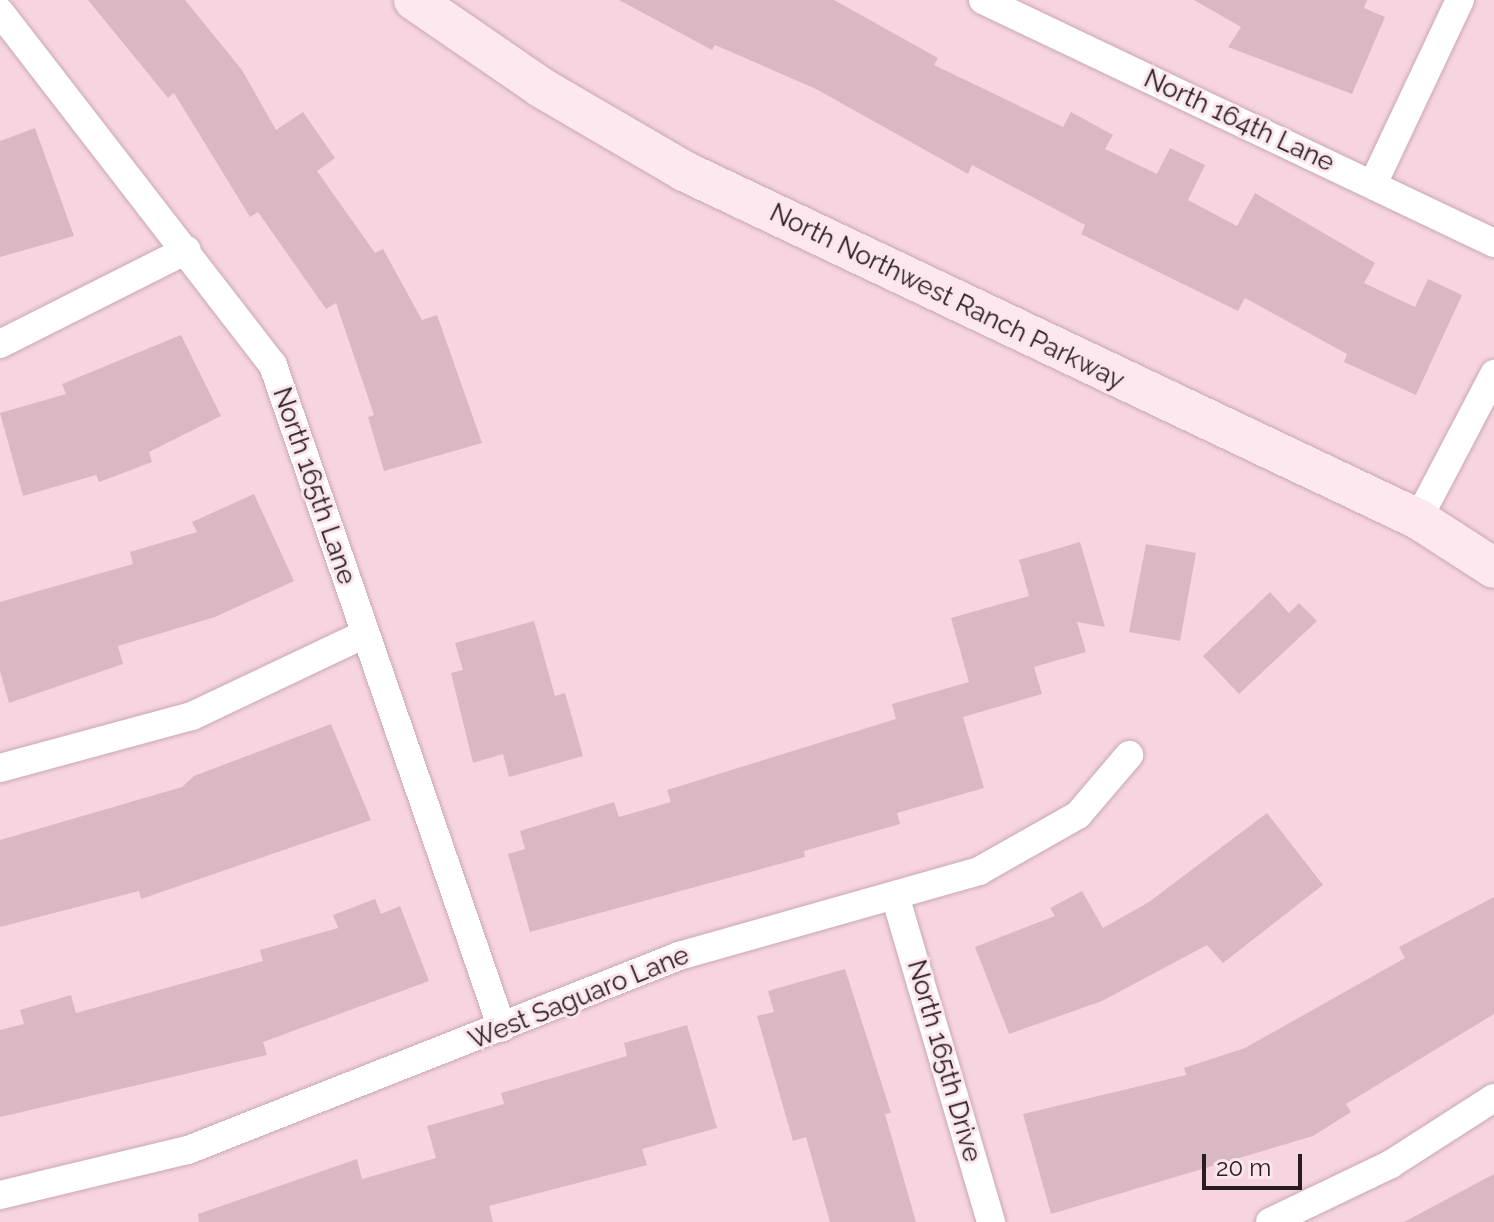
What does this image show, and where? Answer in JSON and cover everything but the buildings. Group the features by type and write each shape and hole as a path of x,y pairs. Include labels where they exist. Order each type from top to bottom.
{"main road":[{"name":"North Northwest Ranch Parkway","path":"414,0 565,102 684,171 1418,519 1494,568"}],"street":[{"name":"North 164th Lane","path":"983,0 1025,9 1494,243"},
{"path":"1373,184 1460,0"},
{"name":"North 165th Lane","path":"0,12 273,365 502,1028"},
{"path":"0,344 187,250"},
{"path":"1418,519 1494,374"},
{"path":"0,768 192,716 365,634"},
{"name":"West Saguaro Lane","path":"0,1195 202,1145 679,956 896,899 979,871 1078,815 1129,755"},
{"name":"North 165th Drive","path":"896,899 991,1222"},
{"path":"1270,1222 1391,1164 1494,1098"}]}
